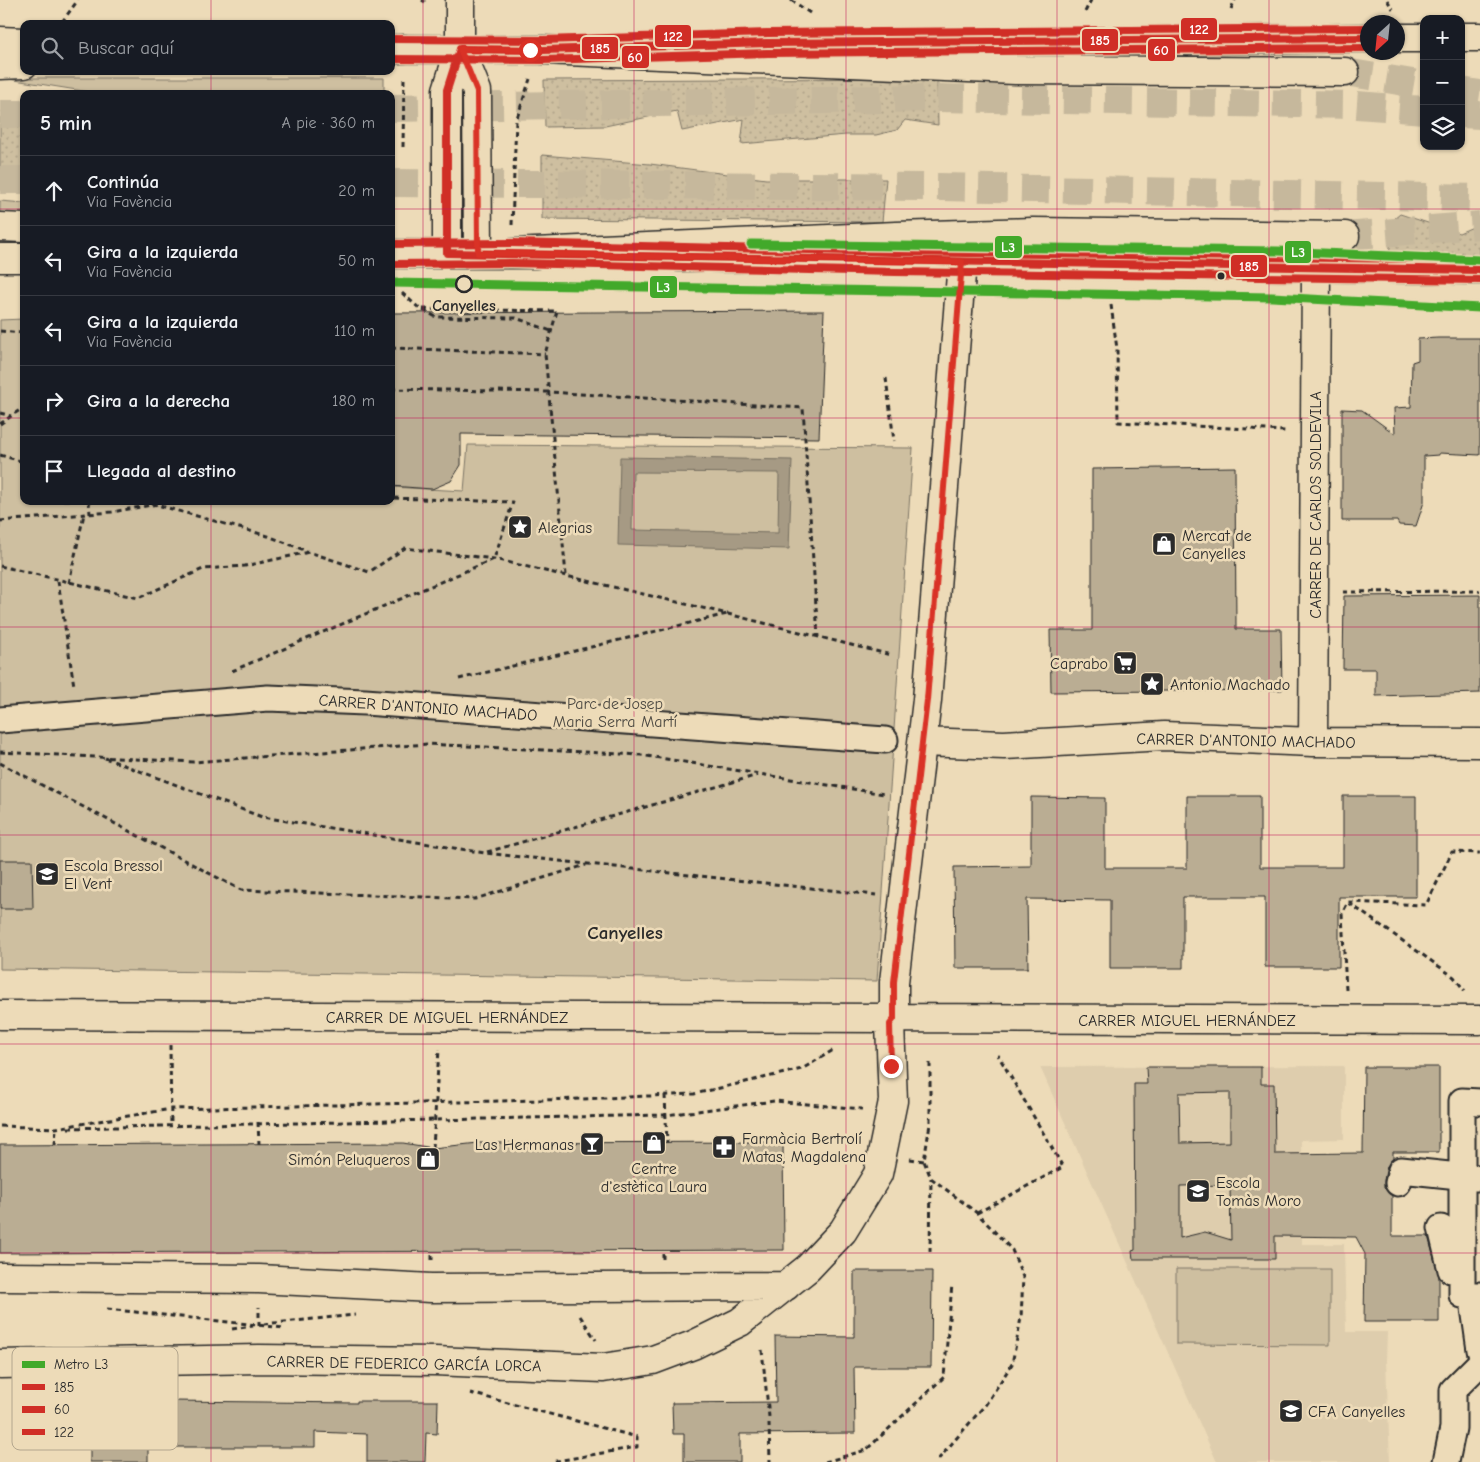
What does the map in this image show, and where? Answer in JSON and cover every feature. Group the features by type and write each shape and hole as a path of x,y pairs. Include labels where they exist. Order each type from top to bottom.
{"main road":[{"path":"447,252 448,90 460,49 460,0"},
{"path":"1465,38 1480,37"},
{"path":"543,50 768,43 1360,38"},
{"path":"1405,38 1420,38"},
{"path":"0,41 20,42"},
{"path":"460,49 477,91 478,253"},
{"path":"398,56 460,49 543,50 1014,70 1345,72"},
{"path":"0,65 20,64"},
{"path":"0,227 20,228"},
{"path":"512,253 896,236 1034,232 1345,236"},
{"path":"395,254 447,252 1480,270"},
{"path":"0,258 20,258"},
{"name":"CARRER DE FEDERICO GARCÍA LORCA","path":"178,1361 278,1359 435,1361 603,1368 653,1360 693,1346 740,1322 808,1268 843,1231 878,1174 893,1101 890,1024 894,1019 894,982 922,742 962,262"},
{"name":"CARRER DE CARLOS SOLDEVILA","path":"1313,742 1316,268"},
{"name":"CARRER D'ANTONIO MACHADO","path":"922,742 1004,746 1164,736 1313,742 1480,743"},
{"name":"CARRER DE MIGUEL HERNÁNDEZ","path":"0,1015 894,1019"},
{"name":"CARRER MIGUEL HERNÁNDEZ","path":"894,1019 1480,1020"},
{"path":"0,1278 259,1279 431,1288 786,1286"}],"street":[{"name":"CARRER D'ANTONIO MACHADO","path":"0,720 268,698 375,703 885,740"},
{"path":"1480,1102 1462,1101 1471,1178 1462,1270 1462,1295 1480,1295"},
{"path":"1398,1183 1401,1170 1471,1178"},
{"path":"1442,1228 1451,1270 1462,1270"},
{"path":"1480,1304 1474,1308 1480,1350"},
{"path":"1446,1462 1453,1428 1453,1390 1480,1363"}],"path":[{"path":"63,20 78,0"},
{"path":"791,0 814,15"},
{"path":"1085,12 1091,0"},
{"path":"1231,9 1235,0"},
{"path":"1388,0 1393,9"},
{"path":"398,56 403,147"},
{"path":"512,225 516,121 530,78"},
{"path":"402,293 420,309 436,317 516,318 551,331"},
{"path":"1111,304 1117,349 1118,422 1291,432"},
{"path":"420,309 557,312 545,354 566,575"},
{"path":"0,331 20,333"},
{"path":"395,348 545,354"},
{"path":"886,378 894,441"},
{"path":"395,389 549,392 802,408 818,637"},
{"path":"0,424 20,410"},
{"path":"0,413 11,416"},
{"path":"0,455 20,461"},
{"path":"229,673 494,559 513,502 395,498"},
{"path":"89,505 90,514"},
{"path":"0,521 112,512 144,505"},
{"path":"153,505 268,536 370,572 405,548 494,559 728,614 891,655"},
{"path":"69,583 84,514"},
{"path":"0,566 58,581 138,598 203,569 245,566 309,552"},
{"path":"58,581 77,714"},
{"path":"1342,592 1480,591"},
{"path":"451,681 728,614"},
{"path":"0,752 193,762 427,744 641,755 884,794"},
{"path":"102,757 262,818 484,853 876,895"},
{"path":"0,762 241,890 475,899 589,864"},
{"path":"484,853 761,774"},
{"path":"1348,902 1426,905 1452,852 1480,853"},
{"path":"1346,993 1342,914 1348,902"},
{"path":"1348,902 1454,977 1467,994"},
{"path":"170,1046 171,1125"},
{"path":"433,1148 434,1102 439,1049"},
{"path":"56,1128 171,1109 694,1094 802,1069 835,1049"},
{"path":"977,1213 1063,1167 998,1055"},
{"path":"930,1063 930,1124 924,1161 931,1178 930,1252"},
{"path":"665,1095 667,1143"},
{"path":"0,1126 56,1128 258,1122 666,1115 774,1100 872,1110"},
{"path":"258,1122 259,1144"},
{"path":"55,1145 56,1128"},
{"path":"931,1178 977,1213 1012,1250 1023,1277 1021,1318 1012,1364 986,1404 936,1462"},
{"path":"825,1462 866,1450 944,1376 952,1284"},
{"path":"259,1306 259,1334"},
{"path":"106,1309 288,1329"},
{"path":"231,1329 356,1315"},
{"path":"580,1315 602,1348"},
{"path":"762,1350 769,1417"},
{"path":"462,1391 637,1437 636,1447 551,1462"},
{"path":"768,1423 770,1462"}],"shaded area":[{"path":"620,457 792,460 789,549 618,545","holes":["633,472 779,473 778,533 632,530"]},
{"name":"Escola Tomàs Moro","path":"1344,1066 1344,1139 1301,1140 1302,1244 1344,1244 1346,1332 1387,1332 1386,1361 1390,1462 1217,1462 1040,1067"}],"green space":[{"path":"2,78 384,78 384,90 77,90"},
{"path":"937,78 938,125 905,120 897,130 876,135 846,135 741,144 744,119 682,131 677,111 605,126 545,127 544,80"},
{"path":"20,106 20,115 14,114 5,108"},
{"path":"0,117 20,123 20,187 0,182"},
{"path":"542,155 650,164 766,179 886,179 882,222 542,219"},
{"path":"0,201 20,203 20,216 0,215"},
{"path":"1400,214 1459,233 1480,224 1480,256 1389,254 1394,219"},
{"name":"Parc de Josep Maria Serra Martí","path":"20,319 20,505 395,505 395,487 464,491 468,445 913,448 877,981 0,969 0,320"},
{"path":"1176,1269 1330,1269 1330,1345 1176,1344"}],"building":[{"path":"824,311 819,438 461,434 461,465 451,481 432,489 395,486 395,313"},
{"path":"1480,338 1480,455 1439,453 1439,455 1424,456 1424,502 1416,526 1399,525 1397,521 1342,521 1342,409 1362,410 1395,434 1394,408 1411,407 1412,362 1418,360 1418,339"},
{"name":"Mercat de Canyelles","path":"1235,467 1236,629 1281,629 1282,690 1051,692 1050,630 1092,630 1092,469"},
{"path":"1480,595 1480,693 1376,696 1376,669 1343,669 1344,596"},
{"path":"1187,796 1260,796 1260,867 1343,867 1343,796 1416,796 1416,897 1339,897 1339,967 1265,967 1265,897 1183,897 1183,968 1110,968 1110,900 1027,899 1028,968 955,968 954,867 1031,866 1031,797 1105,798 1105,868 1187,868"},
{"path":"0,860 32,860 33,909 0,909"},
{"path":"1146,1067 1261,1067 1261,1084 1274,1084 1275,1154 1363,1153 1364,1067 1439,1067 1439,1152 1393,1152 1393,1159 1387,1166 1384,1188 1392,1196 1392,1236 1428,1236 1439,1277 1439,1322 1364,1322 1365,1254 1356,1237 1275,1236 1275,1259 1133,1259 1132,1251 1135,1250 1134,1084 1147,1084","holes":["1230,1092 1230,1142 1180,1143 1179,1093","1230,1185 1231,1240 1205,1232 1180,1238 1180,1186"]},
{"path":"783,1142 784,1250 0,1253 0,1145 403,1143 433,1148 478,1143"},
{"path":"854,1271 932,1271 931,1367 854,1367 855,1433 740,1434 740,1462 684,1462 684,1434 673,1434 672,1403 776,1402 775,1336 854,1337"},
{"path":"178,1401 357,1403 357,1401 438,1401 437,1434 426,1433 425,1462 367,1462 367,1434 315,1432 315,1447 178,1447"},
{"path":"90,1450 148,1450 148,1462 90,1462"}],"tunnel":[{"path":"1345,72 1420,84"},
{"path":"1465,92 1480,94"},
{"path":"395,108 935,98 1356,105 1420,110"},
{"path":"0,114 20,114"},
{"path":"1465,114 1480,115"},
{"path":"0,180 20,180"},
{"path":"395,183 940,187 1480,198"},
{"path":"1345,236 1480,225"}],"metro line":[{"name":"L3","path":"751,244 1278,251 1480,260"},
{"name":"L3","path":"395,283 1272,297 1480,308"}],"transit line":[{"name":"122","path":"395,39 543,40 768,33 1360,28"},
{"name":"185","path":"1360,38 768,43 543,50 460,49 447,90 447,253 1480,270"},
{"name":"60","path":"395,59 543,60 768,53 1360,48"},
{"name":"122","path":"395,244 512,243 895,252 1480,260"},
{"name":"60","path":"395,264 512,263 895,272 1480,280"}],"place":[{"name":"Canyelles","path":"464,284"},
{"name":"Alegrias","path":"520,527"},
{"name":"Mercat de Canyelles","path":"1164,544"},
{"name":"Caprabo","path":"1125,663"},
{"name":"Antonio Machado","path":"1152,684"},
{"name":"Escola Bressol El Vent","path":"47,874"},
{"name":"Centre d'estètica Laura","path":"654,1143"},
{"name":"Las Hermanas","path":"592,1144"},
{"name":"Farmàcia Bertrolí Matas, Magdalena","path":"724,1147"},
{"name":"Simón Peluqueros","path":"428,1159"},
{"name":"Escola Tomàs Moro","path":"1198,1191"},
{"name":"CFA Canyelles","path":"1291,1411"}],"district":[{"name":"Canyelles","path":"625,932"}],"route":[{"path":"530,50 460,49 477,91 478,253 962,262 927,700 894,982 894,1019 890,1024 891,1066"}]}
